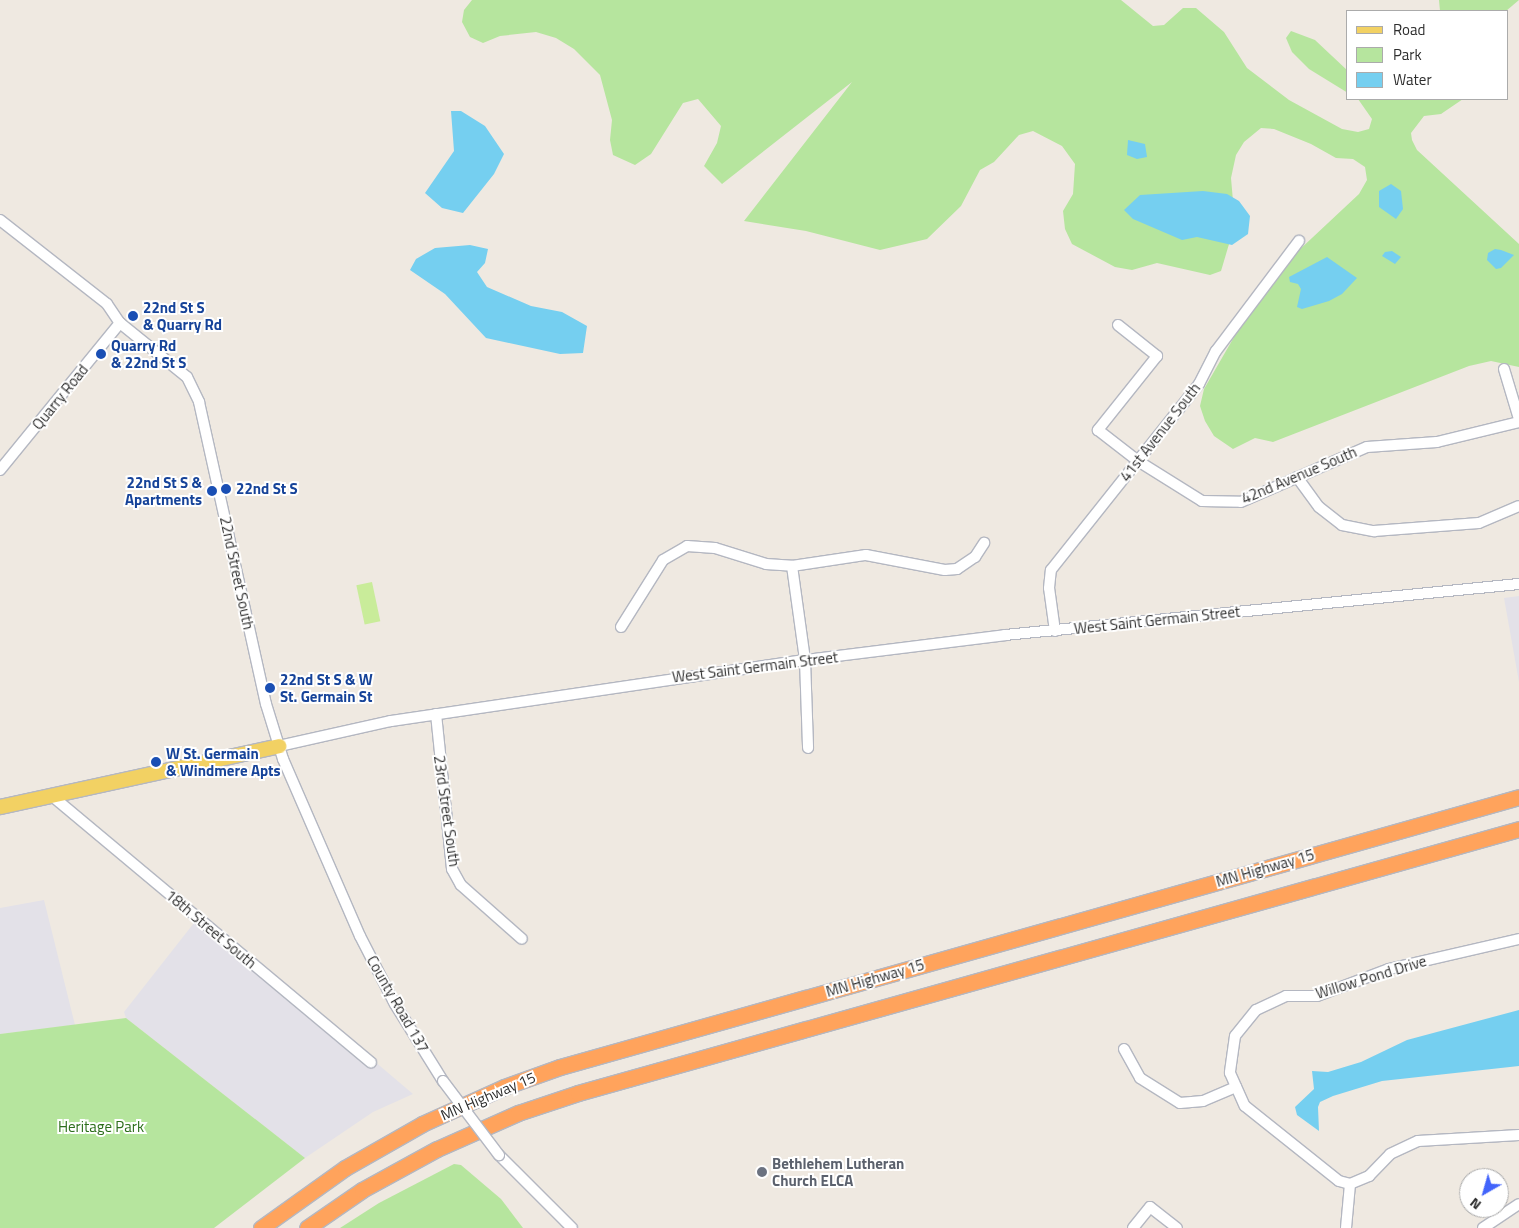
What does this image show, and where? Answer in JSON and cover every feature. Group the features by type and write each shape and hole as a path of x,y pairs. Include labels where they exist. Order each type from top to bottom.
{"highway":[{"name":"MN Highway 15","path":"261,1228 345,1168 422,1124 504,1087 560,1067 1519,797"},
{"name":"MN Highway 15","path":"306,1228 362,1190 437,1149 518,1113 578,1093 1519,829"}],"main road":[{"name":"West Saint Germain Street","path":"0,807 279,746"}],"street":[{"name":"22nd Street South","path":"0,220 107,304 120,324 187,377 199,402 258,671 279,746"},
{"name":"41st Avenue South","path":"1055,631 1049,588 1051,570 1199,384 1216,351 1299,241"},
{"name":"Quarry Road","path":"0,470 120,324"},
{"name":"42nd Avenue South","path":"1118,325 1157,356 1098,430 1138,461 1202,501 1241,502 1367,446 1437,442 1519,421"},
{"path":"1504,369 1519,421"},
{"path":"1297,477 1319,507 1342,524 1374,531 1478,524 1519,506"},
{"path":"621,627 663,560 687,546 715,548 766,564 792,566 866,555 951,569 975,557 984,542"},
{"path":"792,566 804,660 808,748"},
{"name":"West Saint Germain Street","path":"279,746 436,714 804,660 1055,631 1519,584"},
{"name":"23rd Street South","path":"436,714 452,869 461,884 522,939"},
{"name":"County Road 137","path":"279,746 360,936 395,1004 443,1080 500,1155 572,1228"},
{"name":"18th Street South","path":"51,795 371,1063"},
{"name":"Willow Pond Drive","path":"1350,1184 1339,1181 1245,1106 1230,1073 1235,1036 1256,1010 1286,996 1317,996 1388,969 1519,939"},
{"path":"1124,1049 1140,1078 1180,1103 1203,1101 1236,1087"},
{"path":"1346,1228 1350,1184 1369,1176 1390,1154 1418,1141 1519,1135"},
{"path":"1483,1228 1519,1204"},
{"path":"1133,1228 1150,1207 1177,1228"}],"shaded area":[{"path":"1519,596 1519,682 1504,598"},
{"path":"44,900 75,1025 0,1034 0,908"},
{"path":"201,914 413,1094 373,1112 305,1158 126,1018 124,1012"}],"green space":[{"path":"472,0 1121,0 1153,26 1164,25 1183,8 1196,8 1224,32 1247,68 1289,100 1342,129 1358,132 1369,129 1372,119 1359,100 1462,100 1441,114 1424,116 1411,133 1412,140 1417,150 1519,244 1519,367 1491,361 1469,366 1273,442 1255,438 1233,449 1214,436 1205,421 1200,406 1204,389 1241,325 1281,267 1359,194 1367,180 1365,167 1353,159 1336,158 1311,144 1274,129 1261,128 1244,142 1236,155 1231,178 1235,224 1221,271 1210,275 1157,263 1132,270 1115,267 1072,244 1065,229 1063,211 1073,194 1075,164 1062,146 1033,131 1019,135 994,162 980,170 961,206 927,239 880,250 806,231 744,221 852,82 722,184 704,166 717,143 721,126 698,99 683,103 651,154 635,165 613,155 610,140 612,120 600,75 574,49 556,38 536,32 500,36 483,43 470,37 462,22 464,10"},
{"path":"1439,0 1519,0 1507,10 1440,10"},
{"path":"1291,31 1315,40 1346,69 1346,92 1309,69 1292,52 1286,38"},
{"path":"372,582 380,621 365,624 356,585"},
{"name":"Heritage Park","path":"126,1018 305,1158 214,1228 0,1228 0,1034"},
{"path":"454,1164 461,1165 501,1199 523,1228 340,1228 379,1203"}],"water":[{"path":"451,111 461,111 485,126 504,154 494,174 463,213 442,208 425,193 454,151"},
{"path":"1128,140 1145,144 1147,157 1137,159 1127,155"},
{"path":"1391,184 1401,191 1403,209 1396,219 1379,207 1379,191"},
{"path":"1203,191 1227,194 1239,201 1250,216 1248,234 1232,245 1197,237 1182,240 1133,219 1124,210 1140,195"},
{"path":"470,245 488,249 485,263 477,272 487,287 531,306 562,312 587,326 583,353 560,354 486,338 445,294 410,270 416,259 435,248"},
{"path":"1495,249 1514,255 1501,268 1496,269 1487,260 1488,253"},
{"path":"1392,251 1401,257 1395,264 1382,256 1385,252"},
{"path":"1327,257 1357,278 1342,294 1329,301 1302,309 1297,307 1301,289 1298,284 1290,282 1289,277"},
{"path":"1519,1010 1519,1066 1382,1081 1333,1096 1320,1102 1318,1107 1319,1131 1297,1115 1295,1107 1314,1089 1312,1071 1328,1072 1361,1062 1407,1040"}],"place":[{"name":"22nd St S & Quarry Rd","path":"133,316"},
{"name":"Quarry Rd & 22nd St S","path":"101,354"},
{"name":"22nd St S","path":"226,489"},
{"name":"22nd St S & Apartments","path":"212,491"},
{"name":"22nd St S & W St. Germain St","path":"270,688"},
{"name":"W St. Germain & Windmere Apts","path":"156,762"},
{"name":"Bethlehem Lutheran Church ELCA","path":"762,1172"}]}
